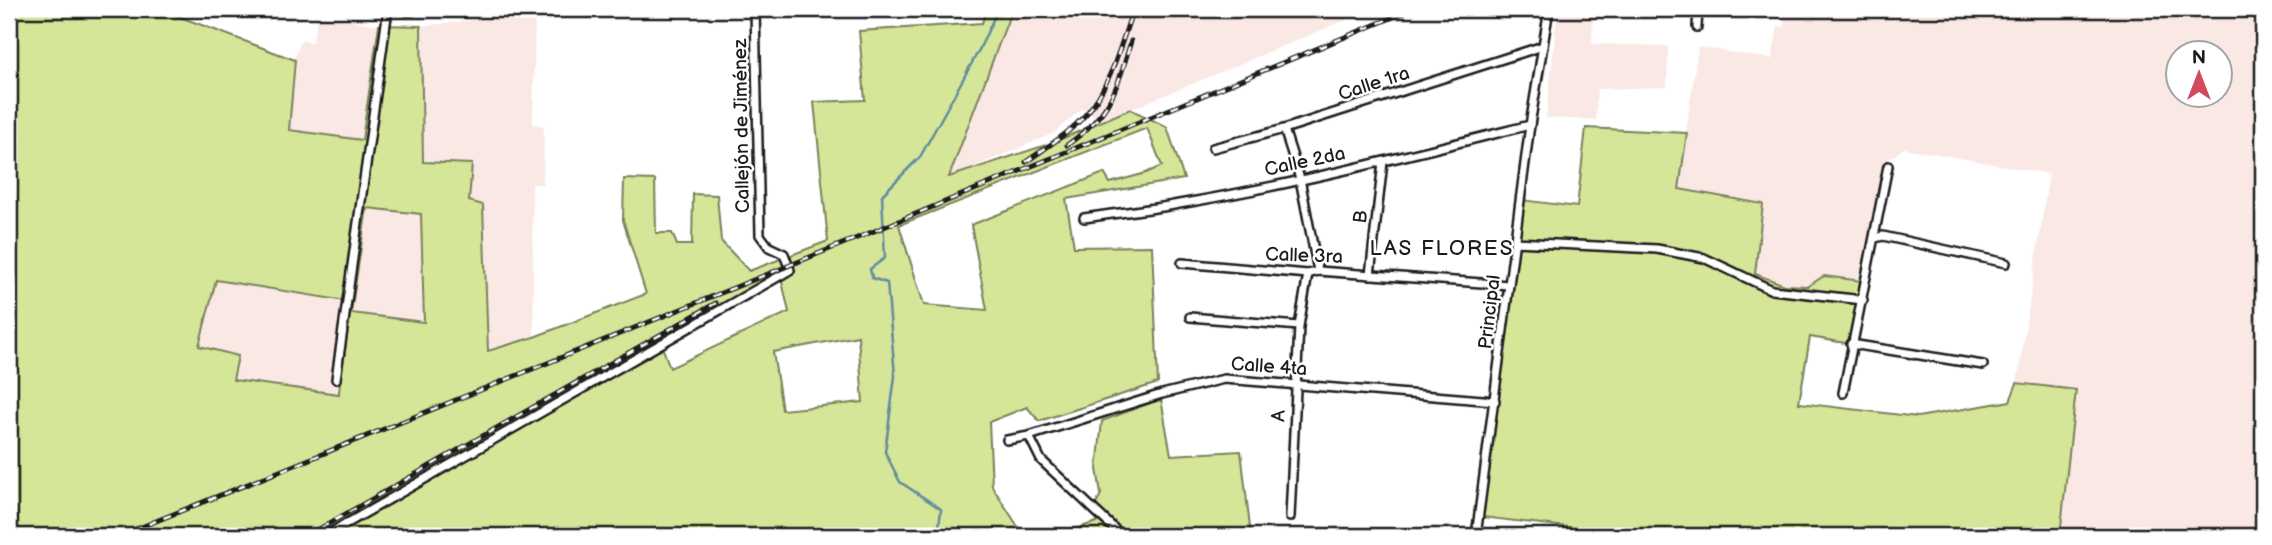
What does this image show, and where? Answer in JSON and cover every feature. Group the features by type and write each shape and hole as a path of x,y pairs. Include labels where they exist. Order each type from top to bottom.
{"street":[{"path":"336,379 388,9"},
{"name":"Callejón de Jiménez","path":"325,536 790,270 784,254 769,247 760,235 755,9"},
{"name":"Principal","path":"1476,536 1530,125 1549,9"},
{"path":"1697,27 1698,9"},
{"name":"Calle 1ra","path":"1213,148 1284,129 1543,46"},
{"name":"Calle 2da","path":"1084,218 1177,205 1300,180 1530,125"},
{"path":"1284,129 1300,180 1318,271"},
{"name":"B","path":"1370,275 1383,162"},
{"path":"1843,393 1888,166"},
{"path":"1875,238 1883,236 2006,263"},
{"path":"1514,242 1657,249 1704,258 1772,290 1863,300"},
{"name":"Calle 3ra","path":"1182,263 1308,274 1318,271 1509,285"},
{"name":"A","path":"1290,517 1299,326 1308,274"},
{"path":"1190,317 1299,326"},
{"path":"1852,344 1983,365"},
{"name":"Calle 4ta","path":"1007,440 1029,436 1162,394 1224,379 1495,401"},
{"path":"1029,436 1041,460 1122,536"}],"shaded area":[{"path":"1012,9 1372,9 1100,122 1083,108 1052,134 948,178"},
{"path":"1558,9 1593,9 1592,44 1668,46 1667,87 1597,89 1596,120 1546,118"},
{"path":"1783,9 2263,9 2263,536 2060,536 2076,391 2017,383 2049,174 1904,148 1885,162 1862,281 1825,276 1808,286 1785,285 1755,274 1678,189 1698,47 1772,59 1778,26 1785,27"},
{"path":"535,13 533,124 544,126 543,184 532,184 534,337 488,352 483,205 469,201 472,164 423,162 421,26"},
{"path":"318,15 379,25 363,140 289,130 295,57 301,40 312,42"},
{"path":"367,208 421,214 424,323 351,313"},
{"path":"216,279 346,301 339,394 232,379 199,347"}],"green space":[{"path":"9,9 159,9 295,60 289,130 362,140 379,25 421,26 423,162 472,164 469,201 483,205 488,351 534,337 646,294 623,220 624,179 655,180 656,233 672,233 677,245 692,245 693,194 717,195 721,241 749,271 828,241 814,102 865,100 859,31 982,23 986,9 1012,9 949,177 1052,143 1130,109 1167,127 1184,179 1066,199 1074,247 1152,246 1158,383 1039,421 1027,407 989,422 992,486 1024,536 9,536","holes":["1147,128 1162,166 1110,183 1104,173 971,225 987,310 924,305 899,225","367,208 421,214 424,322 351,313","781,277 789,312 670,368 662,346","216,280 346,301 339,394 233,380 238,356 199,346","858,336 863,402 782,410 773,352"]},
{"path":"1586,128 1687,133 1679,189 1763,204 1755,274 1785,285 1808,286 1824,276 1862,281 1851,344 1810,337 1799,403 1918,417 2010,401 2017,383 2076,390 2060,536 1575,536 1575,528 1482,517 1522,200 1577,207"},
{"path":"1161,399 1171,455 1241,451 1251,536 1053,536 1106,519 1094,509 1101,494 1097,469 1102,421"}],"waterway":[{"path":"938,536 941,509 900,482 885,452 895,376 887,283 872,278 870,269 885,258 882,195 920,157 979,50 998,9"}],"railway":[{"path":"1026,162 1071,129 1093,105 1112,71 1133,9"},
{"path":"119,536 867,234 1413,9"},
{"path":"1067,145 1093,123 1110,100 1131,41"},
{"path":"307,536 716,303"}],"district":[{"name":"LAS FLORES","path":"1442,248"}]}
